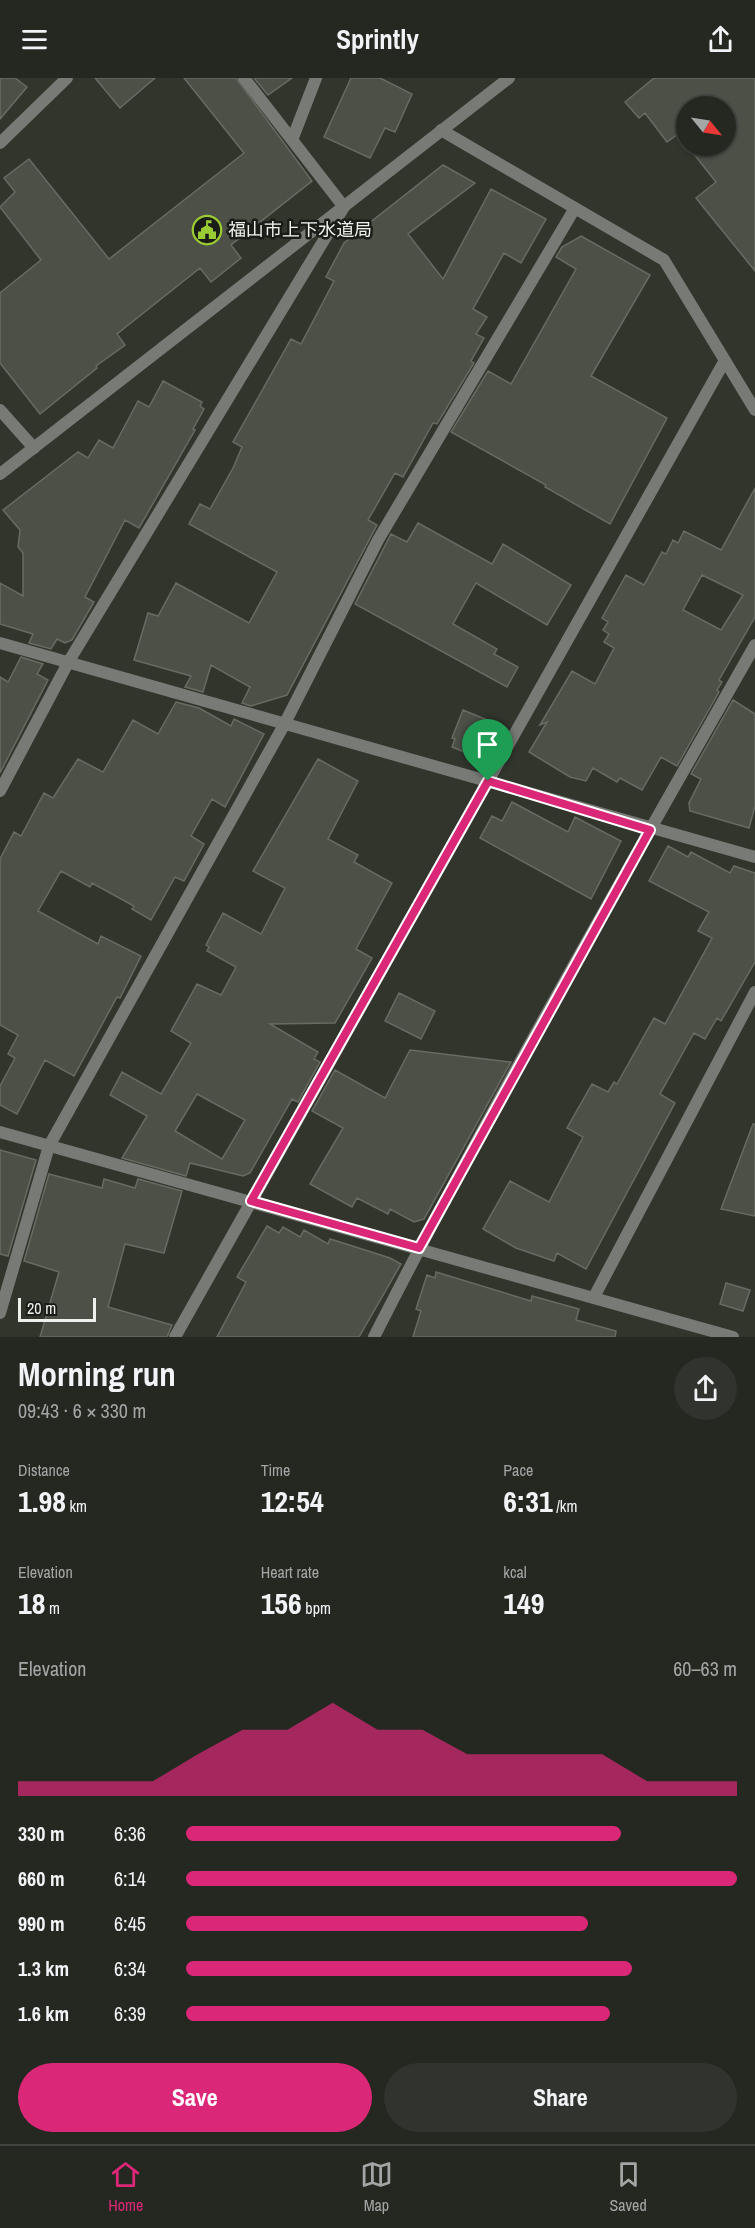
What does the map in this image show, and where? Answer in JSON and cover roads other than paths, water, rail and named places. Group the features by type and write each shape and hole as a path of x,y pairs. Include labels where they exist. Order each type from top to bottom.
{"street":[{"path":"0,143 67,78"},
{"path":"244,78 344,207"},
{"path":"292,140 316,78"},
{"path":"0,474 509,78"},
{"path":"441,130 664,260 755,410"},
{"path":"0,791 69,662 344,207"},
{"path":"0,1313 49,1146 284,725 378,540 575,208"},
{"path":"175,1337 724,362"},
{"path":"0,410 34,448"},
{"path":"0,643 488,781 650,830 755,858"},
{"path":"374,1337 419,1248 755,645"},
{"path":"594,1297 755,992"},
{"path":"0,1132 733,1337"}],"place":[{"name":"福山市上下水道局","path":"207,230"}]}
